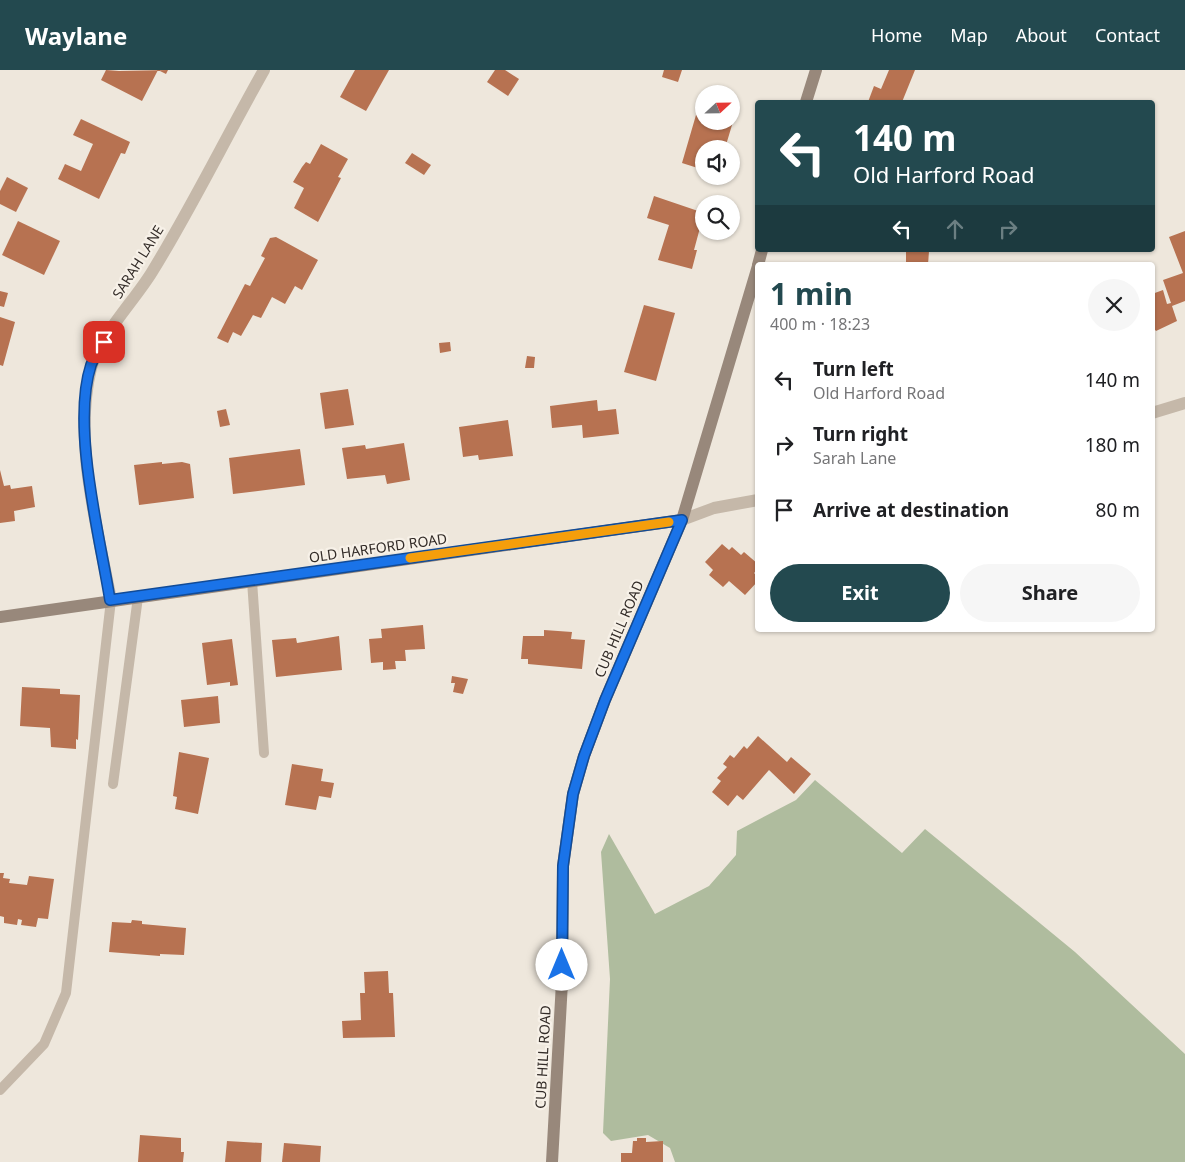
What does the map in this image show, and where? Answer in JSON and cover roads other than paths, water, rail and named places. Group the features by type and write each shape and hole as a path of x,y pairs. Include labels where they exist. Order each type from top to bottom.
{"street":[{"name":"SARAH LANE","path":"110,600 88,469 84,408 91,366 104,342 152,273 264,70"},
{"path":"807,100 816,70"},
{"name":"CUB HILL ROAD","path":"552,1162 562,982 563,866 573,794 584,756 605,700 682,520 755,275"},
{"path":"1155,412 1185,403"},
{"name":"OLD HARFORD ROAD","path":"0,617 682,520 714,508 755,501"}],"lane":[{"path":"252,581 264,753"},
{"path":"113,784 138,597"},
{"path":"0,1090 44,1044 66,993 110,600"}]}
